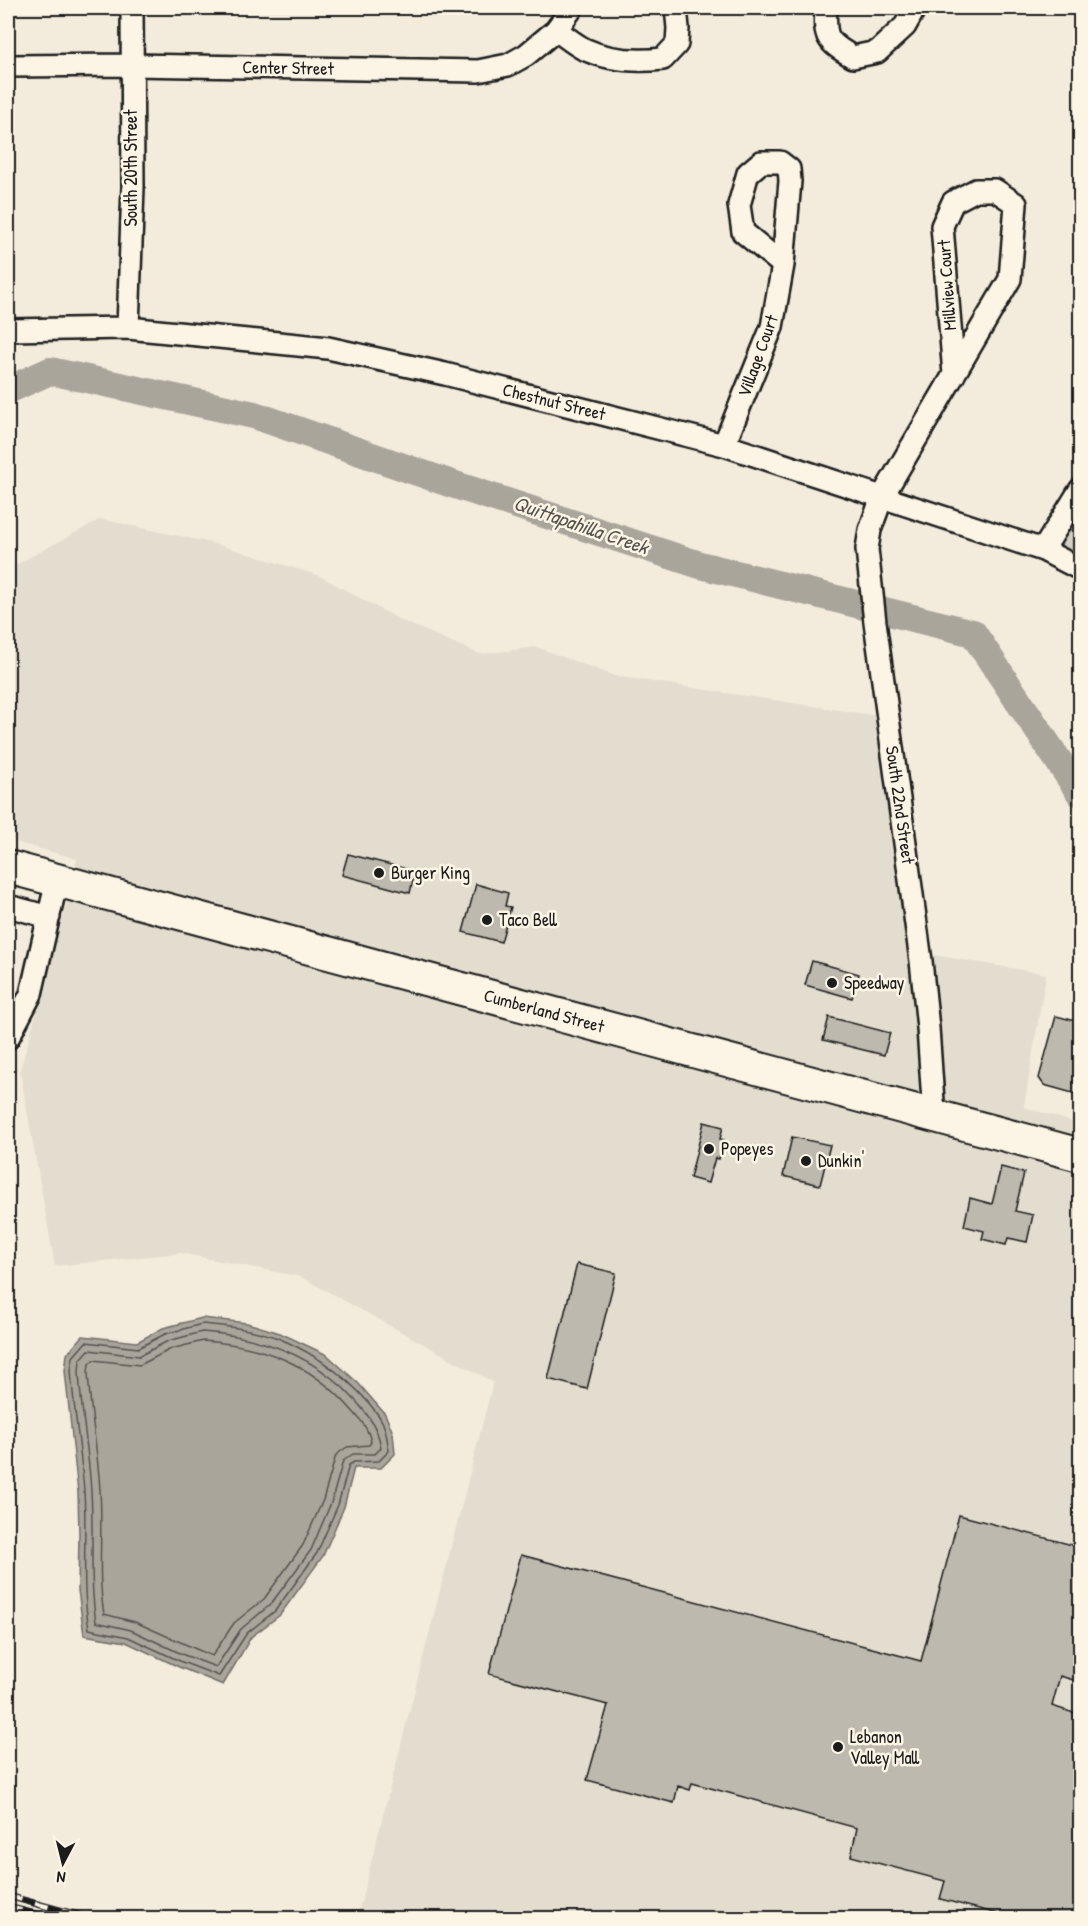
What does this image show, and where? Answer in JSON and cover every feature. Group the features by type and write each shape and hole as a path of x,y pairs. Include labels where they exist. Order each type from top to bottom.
{"highway":[{"name":"Cumberland Street","path":"8,867 1080,1155"}],"street":[{"name":"South 20th Street","path":"128,328 133,187 132,8"},
{"name":"Center Street","path":"8,66 131,65 478,71 508,65 526,56 556,30 572,8"},
{"path":"556,30 584,49 616,58 638,62 663,60 677,44 676,8"},
{"path":"826,8 825,27 832,45 853,57 877,52 905,26 915,8"},
{"name":"Millview Court","path":"882,497 954,375 1010,279 1016,204 995,190 975,190 952,202 942,226 954,375"},
{"name":"Village Court","path":"724,445 772,327 783,265"},
{"name":"Chestnut Street","path":"8,330 128,328 328,348 445,374 724,445 1043,550 1080,569"},
{"path":"1043,550 1080,490"},
{"name":"South 22nd Street","path":"882,497 870,530 867,549 921,961 934,1116"},
{"path":"8,1038 31,994 57,880"},
{"path":"8,906 49,917"}],"shaded area":[{"path":"1080,487 1080,568 1043,550"},
{"path":"101,519 216,544 320,576 400,620 480,654 536,647 615,676 878,716 911,951 1046,974 1024,1107 1080,1124 1080,1918 388,1918 359,1910 493,1382 301,1277 180,1253 55,1266 20,1071 77,859 8,840 8,569"}],"water":[{"path":"202,1318 247,1323 280,1333 327,1355 358,1383 385,1414 393,1433 395,1454 381,1468 354,1468 344,1507 323,1556 280,1615 251,1637 223,1685 126,1642 84,1635 78,1590 78,1492 65,1371 67,1354 83,1336 137,1342 163,1328"}],"building":[{"name":"Burger King","path":"348,854 415,871 410,893 342,875"},
{"name":"Taco Bell","path":"476,884 508,893 505,906 511,907 501,942 463,932"},
{"path":"812,961 859,974 852,998 805,985"},
{"path":"1056,1016 1080,1022 1080,1095 1044,1085 1039,1078"},
{"path":"829,1017 890,1033 884,1055 823,1040"},
{"name":"Popeyes","path":"704,1122 723,1127 720,1139 724,1140 719,1159 715,1158 708,1183 690,1178"},
{"name":"Dunkin'","path":"792,1137 830,1145 820,1185 783,1176"},
{"path":"1001,1167 1024,1173 1015,1211 1033,1215 1027,1242 1008,1238 1006,1245 982,1239 984,1231 964,1226 970,1198 992,1204"},
{"path":"577,1264 616,1273 587,1389 548,1379"},
{"name":"Lebanon Valley Mall","path":"959,1515 1080,1547 1080,1682 1060,1676 1052,1706 1080,1715 1080,1918 1014,1918 940,1899 945,1881 851,1856 857,1828 692,1783 690,1790 678,1786 674,1803 587,1780 608,1705 489,1674 521,1555 921,1661"}],"waterway":[{"name":"Quittapahilla Creek","path":"8,390 50,371 254,415 449,483 700,565 973,633 1080,793"}],"railway":[{"path":"8,1896 89,1918"},
{"path":"8,1907 51,1918"}],"place":[{"name":"Burger King","path":"379,873"},
{"name":"Taco Bell","path":"487,920"},
{"name":"Speedway","path":"832,983"},
{"name":"Popeyes","path":"709,1149"},
{"name":"Dunkin'","path":"806,1161"},
{"name":"Lebanon Valley Mall","path":"838,1747"}]}
